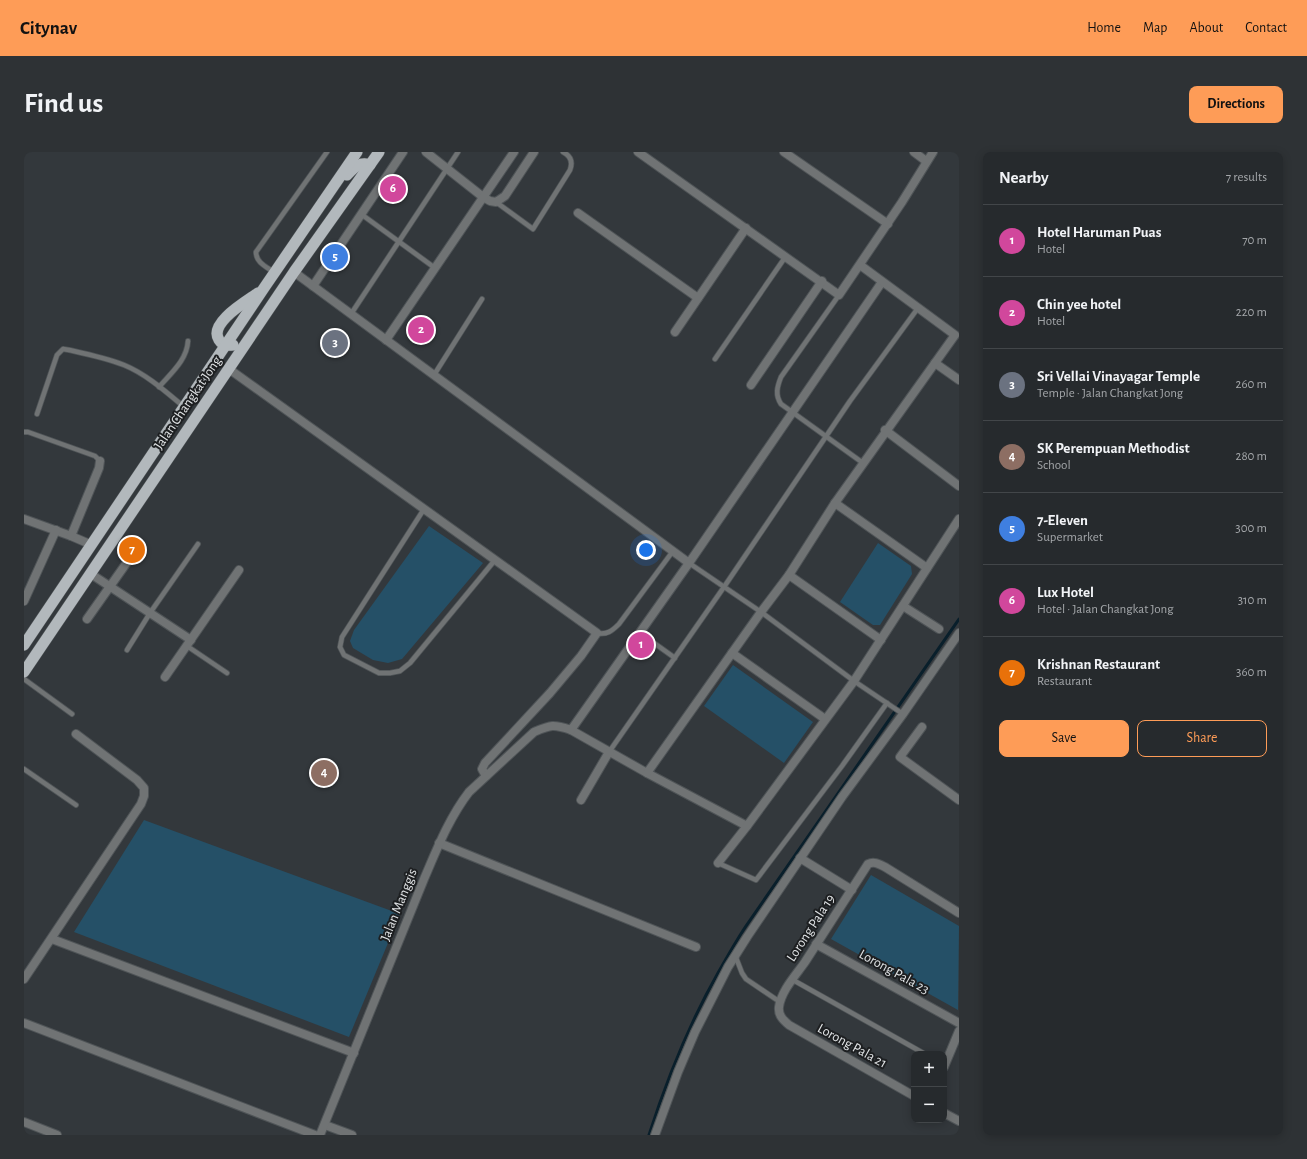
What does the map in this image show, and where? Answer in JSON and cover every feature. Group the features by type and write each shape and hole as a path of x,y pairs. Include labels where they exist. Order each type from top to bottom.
{"highway":[{"name":"Jalan Changkat Jong","path":"24,672 294,272 379,152"},
{"name":"Jalan Changkat Jong","path":"24,645 92,546 274,273 336,185 353,154"},
{"path":"336,185 359,164 365,163 370,165"},
{"path":"258,325 234,345 226,346 217,338 218,326 226,317 264,288"}],"street":[{"path":"313,286 403,152"},
{"path":"426,152 483,197 490,201 496,202 504,196 534,152"},
{"path":"386,340 514,152"},
{"path":"638,152 839,295 888,224 933,152"},
{"path":"784,152 888,224"},
{"path":"914,152 926,161"},
{"path":"578,213 698,298"},
{"path":"675,332 746,228"},
{"path":"646,773 789,575 862,463 955,335 860,265"},
{"path":"294,272 689,563"},
{"path":"751,385 822,282"},
{"path":"746,826 646,773 571,730 689,563 791,412 882,282"},
{"path":"935,363 959,380"},
{"path":"228,369 597,633 581,656 550,693 485,763 482,769 486,776"},
{"path":"885,430 959,486"},
{"path":"71,536 99,468 100,461"},
{"path":"835,503 927,568"},
{"path":"24,519 56,530 92,546"},
{"path":"718,863 854,681 959,519"},
{"path":"24,601 56,530"},
{"path":"87,619 135,551"},
{"path":"165,677 240,570"},
{"path":"91,574 150,613 189,643"},
{"path":"789,575 881,640"},
{"path":"903,606 939,629"},
{"path":"655,1135 678,1072 695,1032 708,1004 735,955 842,797 959,633"},
{"path":"732,653 825,719"},
{"name":"Jalan Manggis","path":"320,1135 439,843 460,803 469,792 534,732 556,725 571,730"},
{"path":"922,728 900,757 959,800"},
{"path":"24,979 141,804 144,796 144,788 137,780 76,734"},
{"path":"582,800 609,752"},
{"path":"439,843 696,947"},
{"path":"800,858 852,890"},
{"name":"Lorong Pala 19","path":"780,1002 868,864 874,862 877,863 959,912"},
{"path":"52,939 354,1053"},
{"name":"Lorong Pala 23","path":"816,944 959,1023"},
{"name":"Lorong Pala 21","path":"780,1002 780,1016 788,1025 911,1094"},
{"path":"24,1022 315,1135"},
{"path":"947,1058 959,1031"},
{"path":"947,1115 959,1121"},
{"path":"24,1122 57,1135"},
{"path":"325,1124 352,1135"}],"lane":[{"path":"274,273 258,260 256,252 327,152"},
{"path":"351,314 458,152"},
{"path":"496,202 533,229 570,170 572,164 571,159 563,152"},
{"path":"361,214 435,268"},
{"path":"715,359 786,256"},
{"path":"839,295 785,370 777,386 778,400 791,412 862,463"},
{"path":"434,375 482,298"},
{"path":"609,752 724,587 850,401 918,308"},
{"path":"159,387 182,360 187,350 188,341"},
{"path":"37,414 57,355 63,349 124,365 159,387 185,407"},
{"path":"24,432 28,432 95,456 100,461"},
{"path":"424,509 342,637 340,647 344,655 379,673 400,671 410,663 495,560"},
{"path":"127,650 150,613 198,544"},
{"path":"597,633 603,634 611,631 619,624 673,551"},
{"path":"689,563 761,612 854,681 902,713"},
{"path":"640,633 674,658"},
{"path":"189,643 227,674"},
{"path":"24,680 72,714"},
{"path":"718,863 756,880 888,704"},
{"path":"24,769 76,805"},
{"path":"735,955 746,979 780,1002"},
{"path":"793,980 920,1051"}],"shaded area":[{"path":"429,526 483,563 402,659 388,663 373,660 353,648 350,641 354,630"},
{"path":"878,543 911,566 912,574 880,625 873,625 840,602"},
{"path":"733,665 813,722 784,763 704,706"},
{"path":"144,820 400,914 349,1037 74,932"},
{"path":"871,875 959,926 958,1010 831,939"}],"waterway":[{"path":"649,1135 663,1093 688,1032 707,992 735,943 959,619"}],"place":[{"name":"Lux Hotel","path":"393,189"},
{"name":"7-Eleven","path":"335,257"},
{"name":"Chin yee hotel","path":"421,330"},
{"name":"Sri Vellai Vinayagar Temple","path":"335,343"},
{"name":"Krishnan Restaurant","path":"132,550"},
{"name":"Hotel Haruman Puas","path":"641,645"},
{"name":"SK Perempuan Methodist","path":"324,773"}]}
